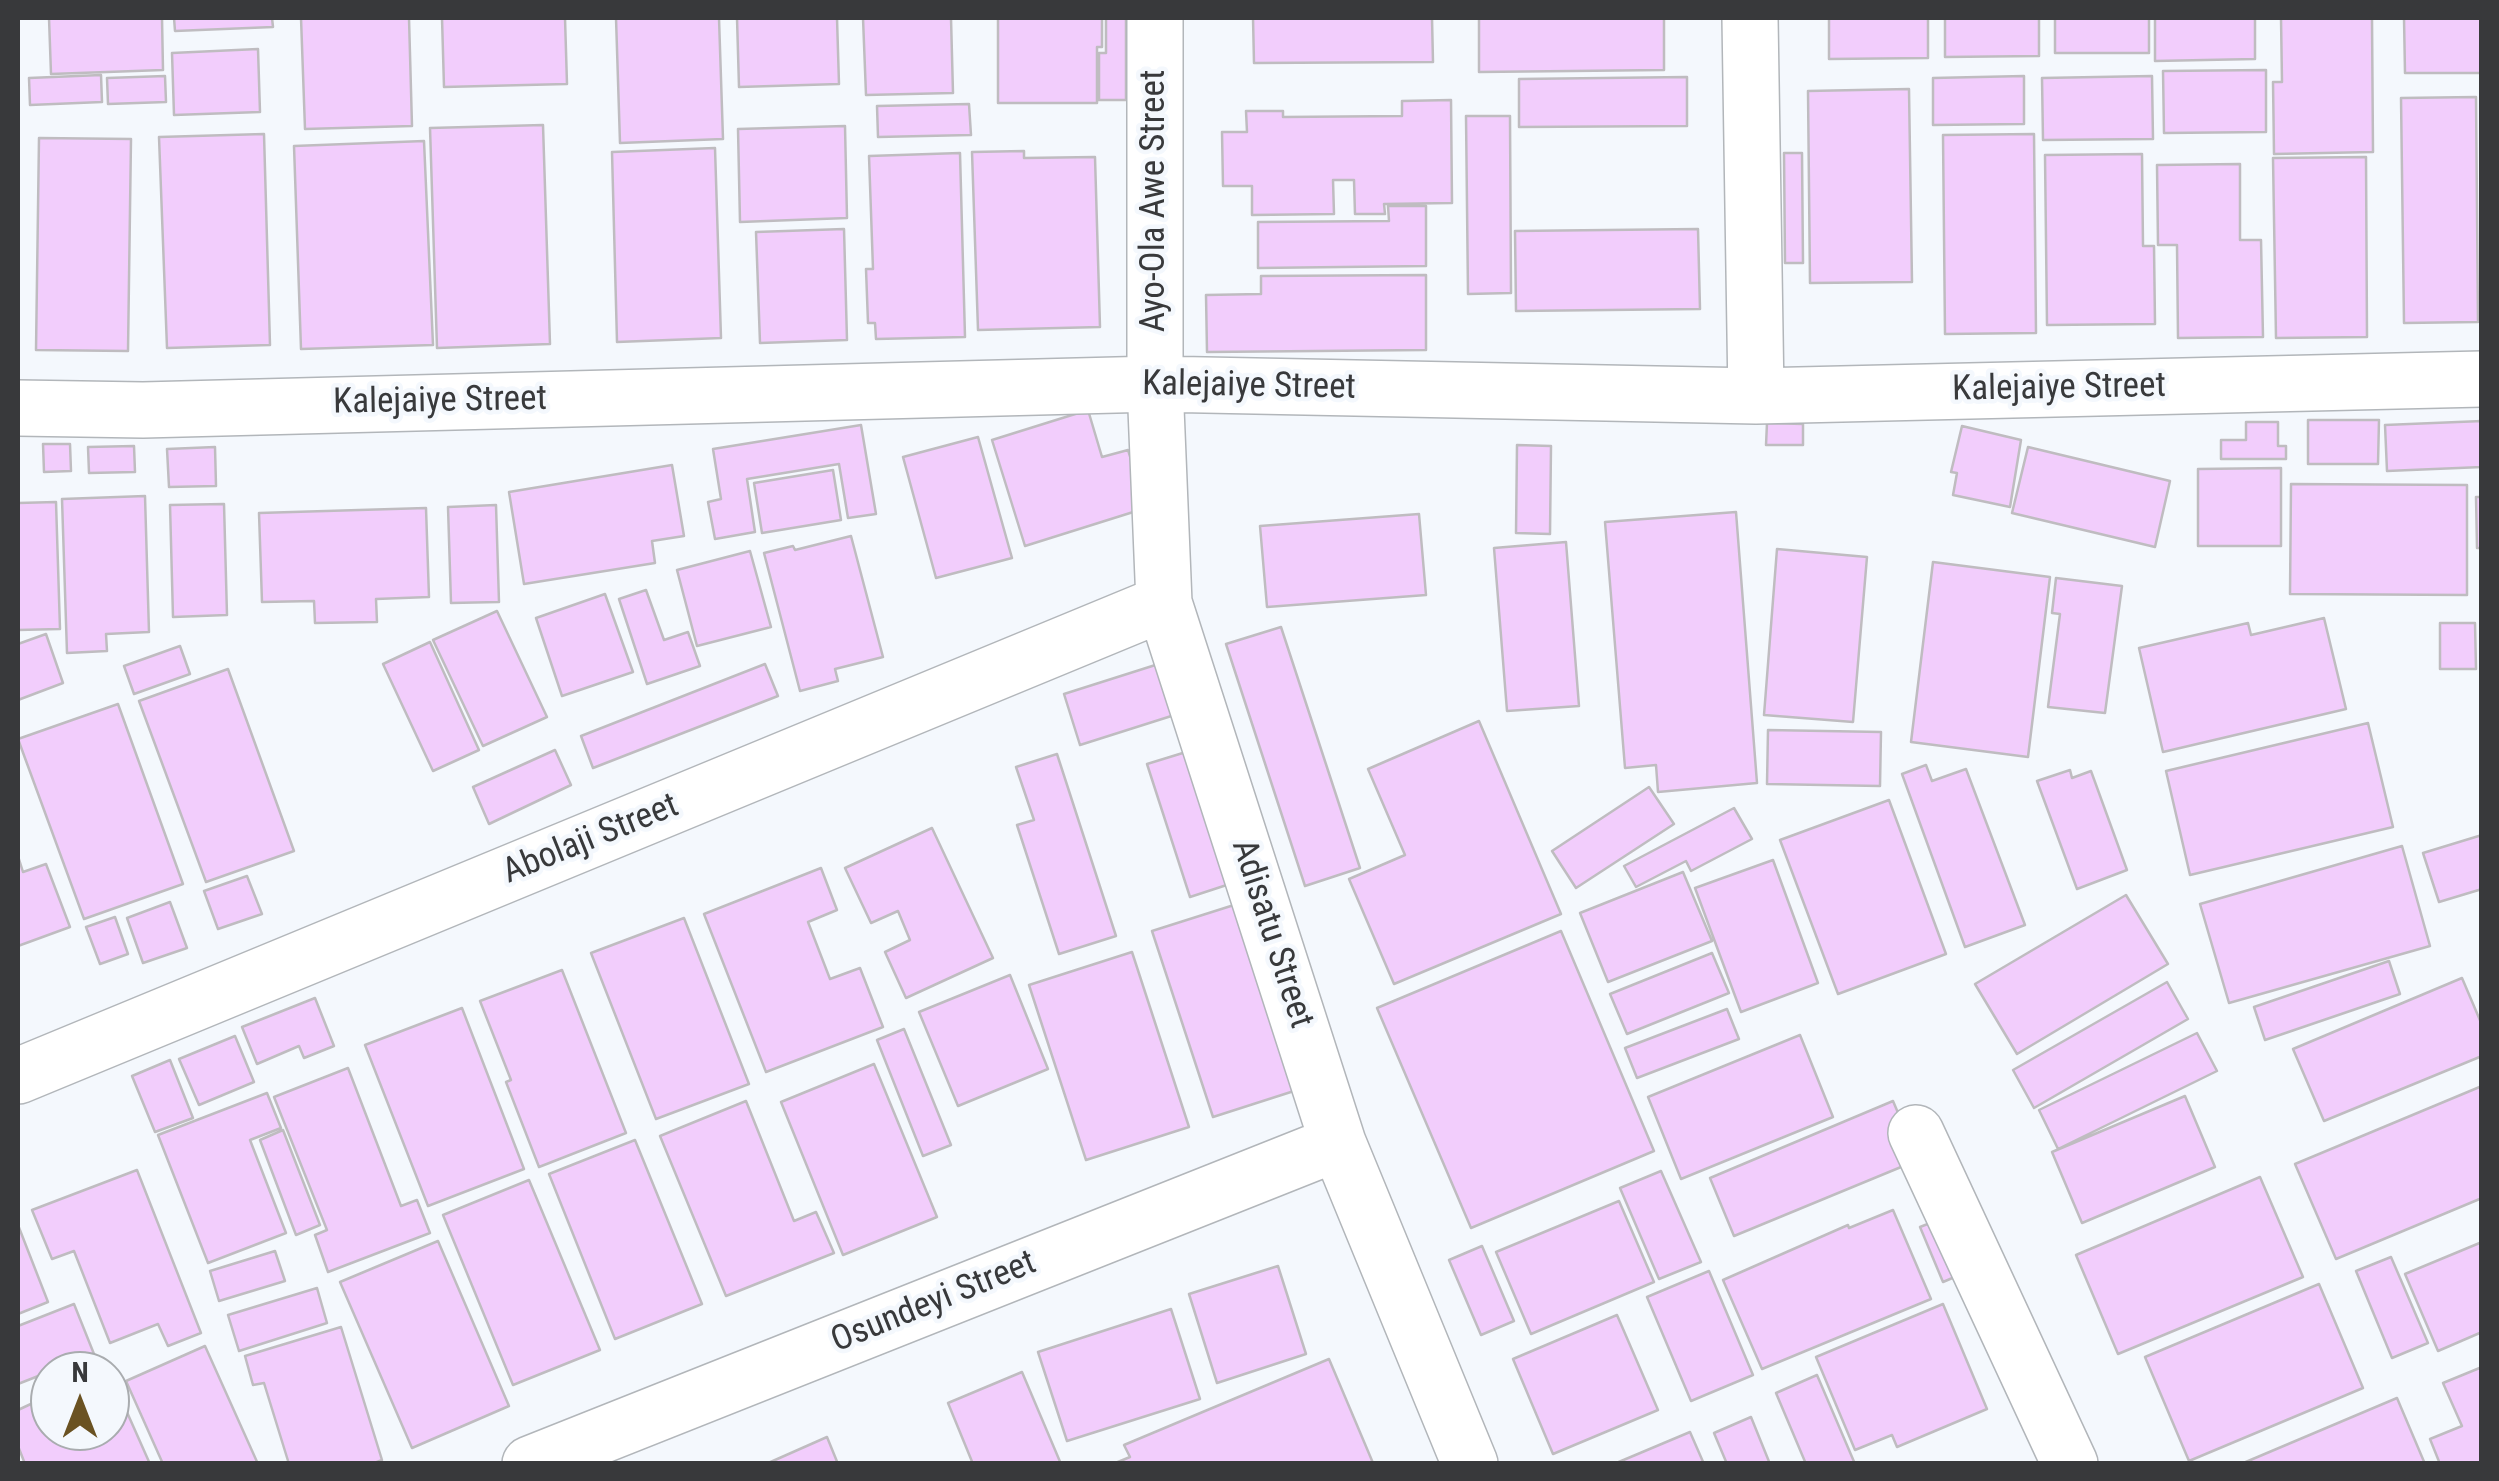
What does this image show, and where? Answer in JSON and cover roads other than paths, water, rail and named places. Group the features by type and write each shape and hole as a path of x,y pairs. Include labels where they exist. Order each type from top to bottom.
{"street":[{"name":"Ayo-Ola Awe Street","path":"1155,18 1155,384"},
{"path":"1750,18 1756,396"},
{"name":"Kalejaiye Street","path":"18,408 143,410 1155,384 1756,396 2482,379"},
{"name":"Adisatu Street","path":"1155,384 1164,603 1338,1143 1470,1464"},
{"name":"Abolaji Street","path":"18,1076 1164,603"},
{"path":"1916,1133 2070,1464"},
{"name":"Osundeyi Street","path":"530,1464 1338,1143"}]}
